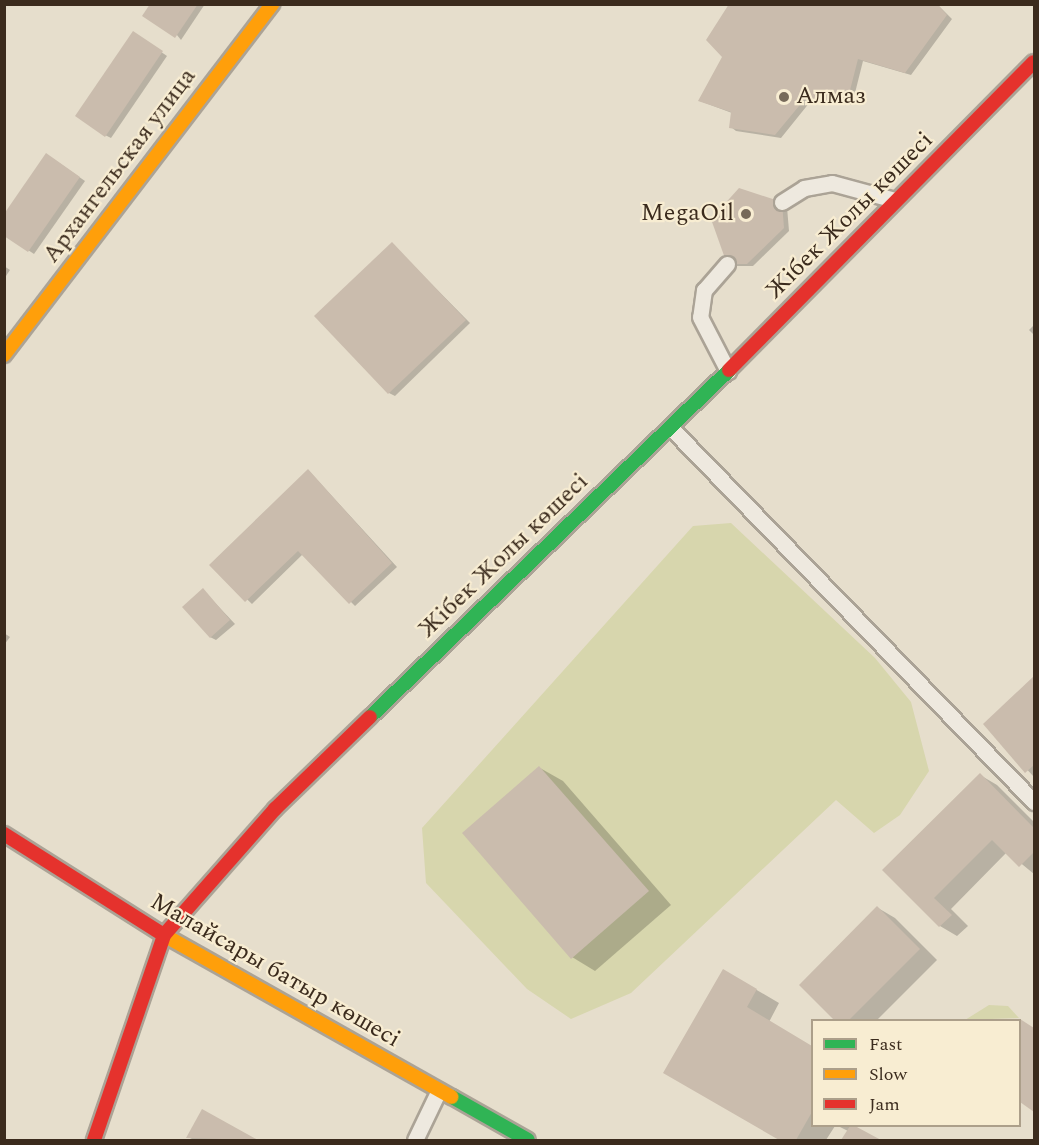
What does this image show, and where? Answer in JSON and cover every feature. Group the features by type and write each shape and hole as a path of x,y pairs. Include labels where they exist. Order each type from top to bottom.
{"main road":[{"name":"Архангельская улица","path":"4,355 272,4"},
{"name":"Жібек Жолы көшесі","path":"94,1140 164,935 275,809 729,370 895,200 1035,62"},
{"name":"Малайсары батыр көшесі","path":"4,834 164,935 528,1140"}],"lane":[{"path":"782,202 804,188 832,183 895,200"},
{"path":"726,264 704,290 699,317 729,370"},
{"path":"670,427 1035,802"},
{"path":"415,1140 439,1090"}],"green space":[{"path":"731,523 875,658 911,702 929,771 900,815 874,833 836,800 631,993 571,1019 527,989 426,883 422,828 693,526"},
{"path":"989,1005 1008,1006 1019,1018 992,1019 967,1019"}],"building":[{"path":"150,4 198,4 175,38 142,16"},
{"path":"729,4 937,4 947,15 905,73 858,59 847,102 804,100 775,135 729,128 731,112 698,101 722,57 706,40"},
{"path":"133,31 163,51 105,137 75,116"},
{"path":"46,153 80,177 28,252 4,236 4,214"},
{"path":"739,188 782,202 784,228 747,264 727,264 711,219"},
{"path":"392,242 466,320 388,394 314,316"},
{"path":"308,469 392,563 349,604 298,551 245,602 209,565"},
{"path":"203,588 230,620 210,638 182,607"},
{"path":"1034,676 1034,765 1025,773 983,724"},
{"path":"539,766 649,891 571,959 462,833"},
{"path":"980,773 1034,828 1034,852 1019,867 992,840 934,898 952,915 939,927 882,870"},
{"path":"877,906 920,949 850,1019 833,1019 799,985"},
{"path":"723,969 757,989 747,1007 811,1045 811,1114 796,1140 779,1140 663,1073"},
{"path":"1021,1020 1034,1028 1034,1112 1021,1103"},
{"path":"202,1109 258,1140 186,1138"},
{"path":"849,1127 857,1127 881,1140 841,1140"}],"traffic: fast":[{"path":"370,717 729,370"},
{"path":"452,1097 528,1140"}],"traffic: slow":[{"path":"4,355 272,4"},
{"path":"164,935 452,1097"}],"traffic: jam":[{"path":"729,370 1034,62"},
{"path":"94,1140 164,935 275,809 370,717"},
{"path":"4,834 164,935"}],"place":[{"name":"Алмаз","path":"784,97"},
{"name":"MegaOil","path":"746,214"}]}
